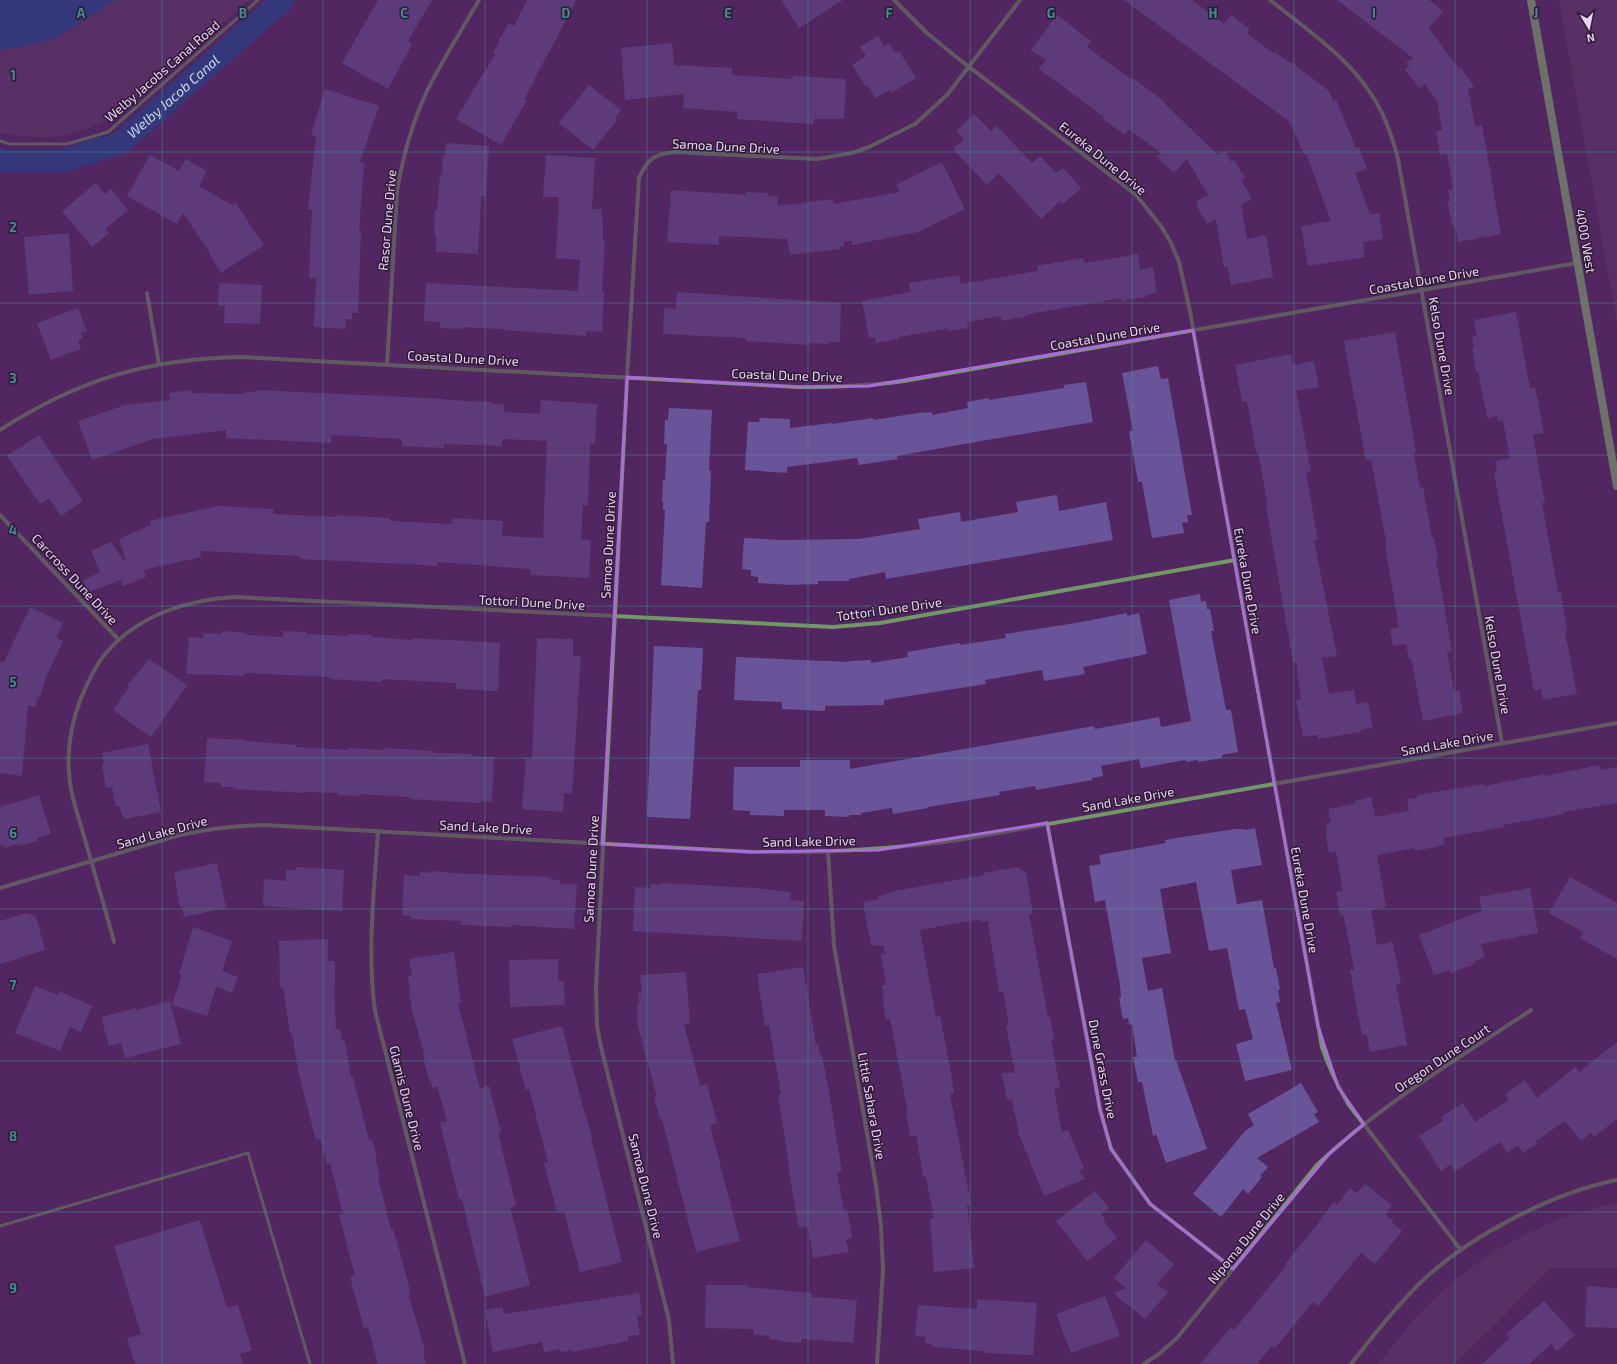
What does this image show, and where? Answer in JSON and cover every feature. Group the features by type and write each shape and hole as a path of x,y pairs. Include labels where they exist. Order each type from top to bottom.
{"main road":[{"name":"4000 West","path":"1531,0 1617,486"}],"street":[{"name":"Rasor Dune Drive","path":"387,365 397,191 402,165 415,121 428,91 479,0"},
{"name":"Eureka Dune Drive","path":"894,0 927,33 1136,195 1149,209 1164,231 1179,262 1194,330 1322,1047 1329,1068 1349,1105 1461,1250"},
{"name":"Samoa Dune Drive","path":"673,1364 669,1320 664,1296 597,1026 596,986 602,844 637,187 639,178 649,160 657,156 675,152 800,160 835,157 869,147 915,124 947,95 1020,0"},
{"name":"Kelso Dune Drive","path":"1270,0 1336,52 1353,70 1368,90 1381,112 1391,135 1398,159 1422,290 1502,743"},
{"name":"Coastal Dune Drive","path":"0,430 25,413 57,396 90,383 124,372 159,364 214,357 242,357 798,387 869,386 1577,263"},
{"path":"147,293 159,364"},
{"name":"Carcross Dune Drive","path":"0,515 119,640"},
{"name":"Tottori Dune Drive","path":"114,942 71,789 68,758 71,732 77,709 96,667 106,653 119,640 154,616 194,601 236,596 809,627 856,626 1235,560"},
{"name":"Sand Lake Drive","path":"0,888 180,835 222,827 264,825 751,852 828,852 879,850 919,846 1617,723"},
{"name":"Dune Grass Drive","path":"1047,823 1100,1110 1111,1149 1150,1204 1233,1269"},
{"name":"Glamis Dune Drive","path":"378,831 371,955 372,993 375,1011 465,1364"},
{"name":"Little Sahara Drive","path":"828,852 831,916 838,972 880,1213 883,1270 877,1364"},
{"name":"Oregon Dune Court","path":"1364,1124 1380,1111 1531,1010"},
{"name":"Nipoma Dune Drive","path":"1144,1364 1177,1338 1317,1165 1364,1124"},
{"path":"1351,1364 1402,1301 1435,1270 1461,1250 1503,1224 1535,1209 1581,1191 1617,1180"}],"lane":[{"name":"Welby Jacobs Canal Road","path":"0,141 10,144 67,144 108,132 258,0"},
{"path":"0,1226 248,1153 310,1364"}],"highlighted area":[{"path":"1193,330 1318,1026 1338,1087 1364,1124 1329,1154 1233,1269 1150,1204 1111,1149 1100,1110 1047,823 879,850 751,852 602,844 627,377 799,387 869,386"}],"shaded area":[{"path":"0,0 249,0 132,102 109,118 97,125 64,136 42,137 0,133"},
{"path":"1559,0 1617,0 1617,323"},
{"path":"1617,1203 1617,1268 1551,1268 1454,1364 1378,1364 1413,1321 1433,1300 1455,1280 1479,1262 1532,1231 1559,1219"}],"water":[{"path":"0,0 115,0 57,38 25,46 0,50"}],"building":[{"path":"378,0 432,0 408,41 412,44 388,89 342,63"},
{"path":"527,0 576,0 524,99 527,100 501,145 456,119 495,54 493,53 509,23 514,26"},
{"path":"781,0 843,0 799,28"},
{"path":"1124,0 1192,0 1224,24 1231,15 1250,29 1247,33 1273,53 1275,52 1290,63 1291,62 1329,91 1333,101 1336,100 1356,148 1359,147 1367,169 1355,173 1370,215 1379,213 1383,239 1363,242 1365,257 1308,266 1301,226 1331,221 1306,154 1304,155 1290,122"},
{"path":"1337,0 1429,0 1443,11 1429,28 1459,69 1461,68 1474,86 1468,90 1475,126 1482,125 1501,234 1458,242 1455,225 1452,225 1447,201 1450,201 1448,190 1453,189 1447,154 1440,155 1436,131 1442,130 1437,101 1425,84 1419,88 1405,69 1409,66 1406,63 1413,58"},
{"path":"1057,15 1091,41 1087,47 1132,80 1133,78 1166,103 1165,104 1218,155 1225,151 1231,162 1234,160 1245,178 1241,180 1252,199 1241,205 1247,239 1266,235 1273,277 1231,285 1227,266 1224,267 1216,219 1207,224 1197,207 1197,201 1208,195 1187,159 1174,173 1157,157 1161,153 1129,129 1125,135 1103,119 1104,117 1039,69 1046,60 1031,50"},
{"path":"878,36 884,46 889,43 895,53 899,51 916,78 891,93 890,90 875,98 852,65 866,56 860,47"},
{"path":"672,43 674,65 732,68 732,75 793,79 793,76 846,79 844,119 814,119 813,124 737,119 737,112 683,108 684,94 625,100 621,48"},
{"path":"589,85 621,110 615,118 617,120 593,150 559,123"},
{"path":"325,89 379,106 360,162 364,163 359,230 361,230 358,313 352,313 352,319 346,319 345,329 314,327 316,278 309,278 312,209 308,209 316,137 311,135"},
{"path":"974,114 991,131 997,126 1032,163 1040,156 1056,173 1063,168 1081,188 1063,204 1060,201 1041,219 999,173 987,185 953,149 964,139 956,131"},
{"path":"446,143 489,146 486,197 481,196 478,254 436,252 436,234 434,234 435,210 437,210 440,175 442,175 443,155 445,155"},
{"path":"150,155 179,171 186,159 207,171 199,186 232,205 235,202 264,245 221,273 209,254 210,253 183,213 177,224 127,196"},
{"path":"546,155 595,158 592,209 602,209 603,240 605,240 602,291 604,291 602,332 586,331 586,336 503,329 462,327 462,329 440,328 440,322 424,321 426,283 578,291 580,260 556,258 559,197 543,197"},
{"path":"942,162 965,209 918,232 852,245 852,241 844,241 844,246 840,247 840,249 790,255 787,239 719,236 719,245 667,242 671,190 746,195 746,192 768,193 768,196 778,196 777,206 833,199 834,204 900,192 896,185"},
{"path":"96,183 105,194 111,189 128,210 105,229 109,233 92,247 62,211"},
{"path":"69,233 73,291 29,295 24,237"},
{"path":"1138,254 1140,270 1153,267 1157,293 1146,295 1146,297 1122,301 1121,298 1035,313 1024,317 1002,321 1001,316 967,322 968,328 947,331 947,329 898,337 898,339 876,343 875,337 869,338 862,301 910,292 909,283 959,275 961,284 1038,271 1037,266 1082,258 1085,263"},
{"path":"219,283 262,285 260,324 224,323 225,306 218,306"},
{"path":"677,292 841,303 840,342 829,342 829,344 811,343 810,345 746,341 746,338 663,334 664,308 676,309"},
{"path":"78,308 87,331 81,332 83,338 78,340 81,349 51,360 37,323"},
{"path":"1516,312 1530,388 1535,387 1544,433 1533,435 1545,502 1542,503 1558,592 1561,592 1567,631 1565,632 1577,694 1543,700 1541,689 1534,691 1494,473 1497,472 1495,461 1510,458 1503,421 1498,421 1497,416 1487,418 1472,348 1474,348 1472,337 1477,336 1474,320"},
{"path":"1395,332 1416,452 1414,453 1420,488 1423,487 1432,538 1434,538 1438,560 1436,560 1452,651 1447,652 1454,691 1459,690 1463,713 1423,721 1411,658 1409,659 1406,644 1393,646 1390,629 1399,627 1385,546 1387,546 1371,460 1366,461 1344,341"},
{"path":"1291,354 1293,365 1314,361 1319,387 1296,391 1311,472 1306,473 1318,540 1314,541 1337,656 1322,658 1329,694 1354,690 1356,704 1368,702 1373,728 1361,730 1361,732 1318,739 1317,735 1303,737 1296,700 1301,699 1296,662 1293,662 1258,452 1256,452 1247,401 1242,402 1235,365"},
{"path":"1158,366 1161,379 1168,378 1192,515 1187,515 1188,522 1182,523 1184,533 1152,538 1142,482 1138,482 1129,431 1133,431 1122,373"},
{"path":"1086,382 1093,422 897,456 898,459 859,465 857,458 787,467 787,473 745,470 748,422 759,422 760,418 790,419 790,428 873,418 874,420 924,412 932,412 932,415 968,408 967,402 1064,388 1064,385"},
{"path":"191,390 191,393 245,394 245,391 257,392 257,390 492,402 492,404 504,404 504,412 540,414 541,400 597,404 595,444 590,443 588,505 583,505 581,539 591,540 589,578 531,575 531,569 438,562 437,566 300,559 300,556 200,551 201,557 143,570 146,577 123,586 121,580 88,592 83,581 100,572 91,551 111,542 124,561 126,559 119,539 151,525 150,521 217,506 273,509 273,514 390,518 390,521 452,524 453,518 503,521 502,536 543,538 547,441 502,439 502,446 444,444 444,448 402,446 402,439 331,435 331,443 226,438 226,430 153,439 92,460 78,421 125,405 170,400 169,393"},
{"path":"669,408 712,410 709,471 711,471 709,522 706,522 702,588 661,585 665,510 663,510 662,502 667,444 664,444 665,420 668,420"},
{"path":"39,435 83,501 61,516 49,498 40,504 7,456"},
{"path":"1057,495 1059,511 1106,502 1113,540 886,579 885,572 849,579 849,581 818,581 818,584 792,585 758,583 758,577 751,576 751,570 742,569 744,538 780,540 859,539 920,529 918,519 960,512 961,522 1018,512 1016,502"},
{"path":"1200,594 1201,602 1206,601 1207,609 1210,609 1214,631 1211,631 1226,710 1231,710 1238,752 1222,755 1222,758 1198,762 1198,760 1186,762 1185,760 1141,768 1139,759 1101,766 1103,776 1092,778 1092,780 1036,790 1035,786 999,792 1000,795 893,814 892,808 861,813 861,815 849,815 849,817 825,816 825,810 784,810 784,816 750,815 750,811 733,810 734,767 800,767 800,760 850,760 850,769 1094,726 1095,729 1159,717 1161,727 1191,721 1169,600"},
{"path":"30,607 63,623 56,637 63,641 46,677 40,697 38,696 35,707 28,705 22,776 0,773 0,661 4,662"},
{"path":"1127,613 1127,616 1139,613 1147,654 1083,667 1085,674 1044,681 1042,670 985,680 986,684 884,700 884,705 825,706 825,711 782,709 782,702 734,700 736,657 849,662 871,660 871,663 908,657 907,652 960,643 960,645 1006,638 1005,634 1076,623"},
{"path":"223,631 247,633 247,635 283,637 283,631 306,632 306,634 348,636 349,634 372,635 372,637 412,640 413,638 500,643 498,691 456,689 456,683 382,679 382,682 329,679 329,677 244,673 244,676 186,674 189,637 203,638 203,633 222,634"},
{"path":"537,638 573,639 573,656 581,656 572,794 564,793 563,812 522,809 526,758 532,759"},
{"path":"654,646 703,648 701,690 698,690 690,819 647,817"},
{"path":"149,659 187,685 151,737 113,710 129,687 127,686"},
{"path":"207,738 296,745 296,747 347,750 347,748 384,750 384,748 494,757 492,802 481,801 481,803 409,799 409,797 360,794 360,796 338,795 338,793 304,793 221,787 221,783 204,782"},
{"path":"148,744 161,812 124,819 119,806 116,807 112,787 106,788 102,765 104,764 102,753"},
{"path":"1599,765 1600,770 1617,767 1617,803 1563,812 1564,814 1444,838 1445,845 1415,851 1414,848 1377,855 1386,907 1371,910 1377,945 1393,942 1401,984 1396,985 1407,1045 1370,1052 1367,1034 1362,1035 1350,970 1354,970 1346,927 1343,915 1340,915 1336,892 1343,891 1336,852 1329,853 1325,830 1327,829 1326,823 1331,823 1328,809 1355,804 1354,801 1371,797 1375,817 1409,811 1407,799 1417,798 1417,795 1484,784 1484,786 1545,774 1545,776"},
{"path":"39,795 51,834 37,838 38,841 17,846 16,844 5,848 4,845 0,846 0,807"},
{"path":"1255,828 1262,865 1231,870 1237,904 1262,900 1274,968 1276,968 1280,990 1278,990 1280,1002 1276,1003 1292,1070 1245,1081 1236,1044 1253,1039 1245,1009 1239,1010 1227,948 1209,951 1196,882 1160,889 1171,953 1142,958 1148,991 1162,988 1175,1060 1207,1149 1166,1163 1156,1134 1153,1136 1142,1082 1138,1082 1133,1057 1137,1057 1132,1024 1129,1025 1128,1018 1123,1019 1119,998 1121,997 1120,985 1105,900 1095,902 1089,866 1101,864 1099,855 1166,843 1165,840 1236,829 1244,830"},
{"path":"217,863 226,908 184,917 182,907 180,908 174,872"},
{"path":"296,867 344,870 342,911 263,906 264,879 286,881 286,870 296,870"},
{"path":"1018,867 1026,873 1033,914 1029,914 1048,1017 1050,1017 1054,1040 1051,1040 1060,1088 1054,1089 1062,1132 1068,1130 1084,1168 1079,1171 1085,1179 1044,1196 1019,1135 1012,1099 1007,1100 1002,1074 1015,1072 1006,1026 1009,1025 1003,992 999,992 988,921 980,922 980,919 920,930 936,1017 940,1016 950,1067 954,1093 950,1094 971,1205 967,1205 974,1268 934,1272 930,1219 934,1218 926,1177 923,1177 916,1135 910,1136 906,1114 908,1114 890,1019 886,1019 882,997 884,997 882,985 886,985 881,954 885,954 884,946 871,946 863,902 879,899 878,896 889,894 889,892 984,875 984,873"},
{"path":"430,871 549,877 549,879 560,880 560,884 577,884 574,929 512,925 512,927 461,925 461,921 411,919 411,916 402,915 404,875 420,876 420,872 430,873"},
{"path":"1570,877 1617,903 1617,959 1580,938 1583,932 1549,913"},
{"path":"661,883 756,888 791,892 790,900 804,901 802,941 633,931 635,887 651,888 651,884 661,885"},
{"path":"1530,888 1538,933 1480,944 1485,957 1473,962 1474,964 1451,973 1450,970 1434,975 1419,935 1482,911 1479,897"},
{"path":"27,913 36,917 45,950 0,964 0,921"},
{"path":"193,927 232,941 222,971 238,977 232,993 216,987 207,1016 172,1005 182,975 179,974"},
{"path":"328,939 328,961 335,961 334,986 336,1030 340,1029 342,1041 345,1041 351,1077 353,1077 369,1140 372,1139 377,1157 375,1157 380,1177 378,1177 391,1229 393,1229 403,1263 411,1295 409,1296 425,1351 423,1352 426,1364 378,1364 368,1327 364,1328 350,1277 355,1276 339,1214 343,1214 330,1163 327,1164 320,1139 316,1140 299,1075 292,1033 290,1034 284,993 282,987 280,988 279,941"},
{"path":"454,952 461,1003 458,1003 480,1089 489,1086 501,1132 498,1133 516,1206 510,1207 530,1285 485,1297 462,1199 459,1199 440,1123 447,1121 437,1086 433,1088 428,1077 424,1054 412,1010 409,988 408,976 412,976 409,959"},
{"path":"558,959 558,981 564,981 565,1005 510,1007 509,960"},
{"path":"803,967 816,1044 818,1044 820,1055 822,1055 828,1086 842,1172 837,1173 844,1210 847,1209 852,1238 846,1239 849,1252 813,1258 808,1226 799,1228 778,1095 781,1094 769,1025 765,1026 757,974"},
{"path":"686,972 690,1023 684,1024 700,1086 707,1084 717,1123 710,1125 740,1241 696,1252 662,1119 660,1119 654,1097 657,1097 638,1027 637,1005 639,1005 638,993 642,993 640,975"},
{"path":"35,986 58,995 59,991 92,1006 81,1032 70,1027 60,1051 15,1033"},
{"path":"170,1001 181,1044 125,1058 121,1043 109,1046 101,1017 136,1008 137,1010"},
{"path":"562,1026 592,1137 591,1138 622,1262 580,1272 564,1211 557,1212 544,1163 548,1162 529,1089 526,1090 512,1039"},
{"path":"1617,1042 1617,1119 1594,1137 1591,1133 1581,1141 1565,1121 1536,1141 1537,1144 1523,1153 1518,1145 1507,1153 1500,1142 1455,1171 1451,1164 1441,1171 1419,1136 1443,1121 1441,1117 1463,1103 1475,1122 1509,1100 1505,1094 1525,1080 1537,1098 1575,1067 1579,1072"},
{"path":"1301,1083 1318,1112 1314,1114 1319,1122 1257,1158 1268,1167 1260,1176 1262,1177 1248,1194 1243,1189 1221,1217 1193,1194 1245,1131 1254,1125 1248,1114"},
{"path":"1365,1184 1392,1205 1385,1214 1394,1221 1392,1223 1402,1231 1375,1264 1361,1253 1318,1306 1313,1302 1275,1348 1272,1346 1257,1364 1200,1364 1231,1327 1234,1330 1287,1265 1285,1264 1334,1202 1337,1205 1350,1188 1357,1193"},
{"path":"1095,1191 1109,1208 1101,1214 1105,1219 1103,1220 1117,1238 1087,1261 1056,1221"},
{"path":"200,1220 227,1308 238,1305 252,1350 240,1354 243,1364 135,1364 127,1338 141,1334 114,1246"},
{"path":"1146,1240 1174,1264 1157,1284 1168,1292 1145,1319 1113,1293 1126,1288 1114,1278"},
{"path":"706,1285 747,1285 747,1287 812,1293 812,1297 857,1300 853,1343 802,1339 801,1343 779,1341 780,1340 769,1339 769,1336 753,1334 754,1329 705,1328"},
{"path":"1587,1286 1617,1288 1617,1328 1585,1327"},
{"path":"639,1293 642,1315 637,1316 640,1335 628,1336 628,1341 572,1352 572,1350 561,1352 560,1349 544,1352 542,1342 493,1352 485,1310 502,1307 504,1314"},
{"path":"1105,1296 1120,1336 1071,1353 1056,1314"},
{"path":"977,1299 1037,1303 1033,1355 984,1353 984,1351 932,1347 932,1344 925,1343 925,1337 915,1336 918,1305 977,1309"},
{"path":"1544,1301 1575,1335 1557,1351 1551,1344 1529,1364 1482,1364 1510,1338 1506,1334"}],"waterway":[{"name":"Welby Jacob Canal","path":"0,159 4,161 62,161 122,142 283,0"}]}
